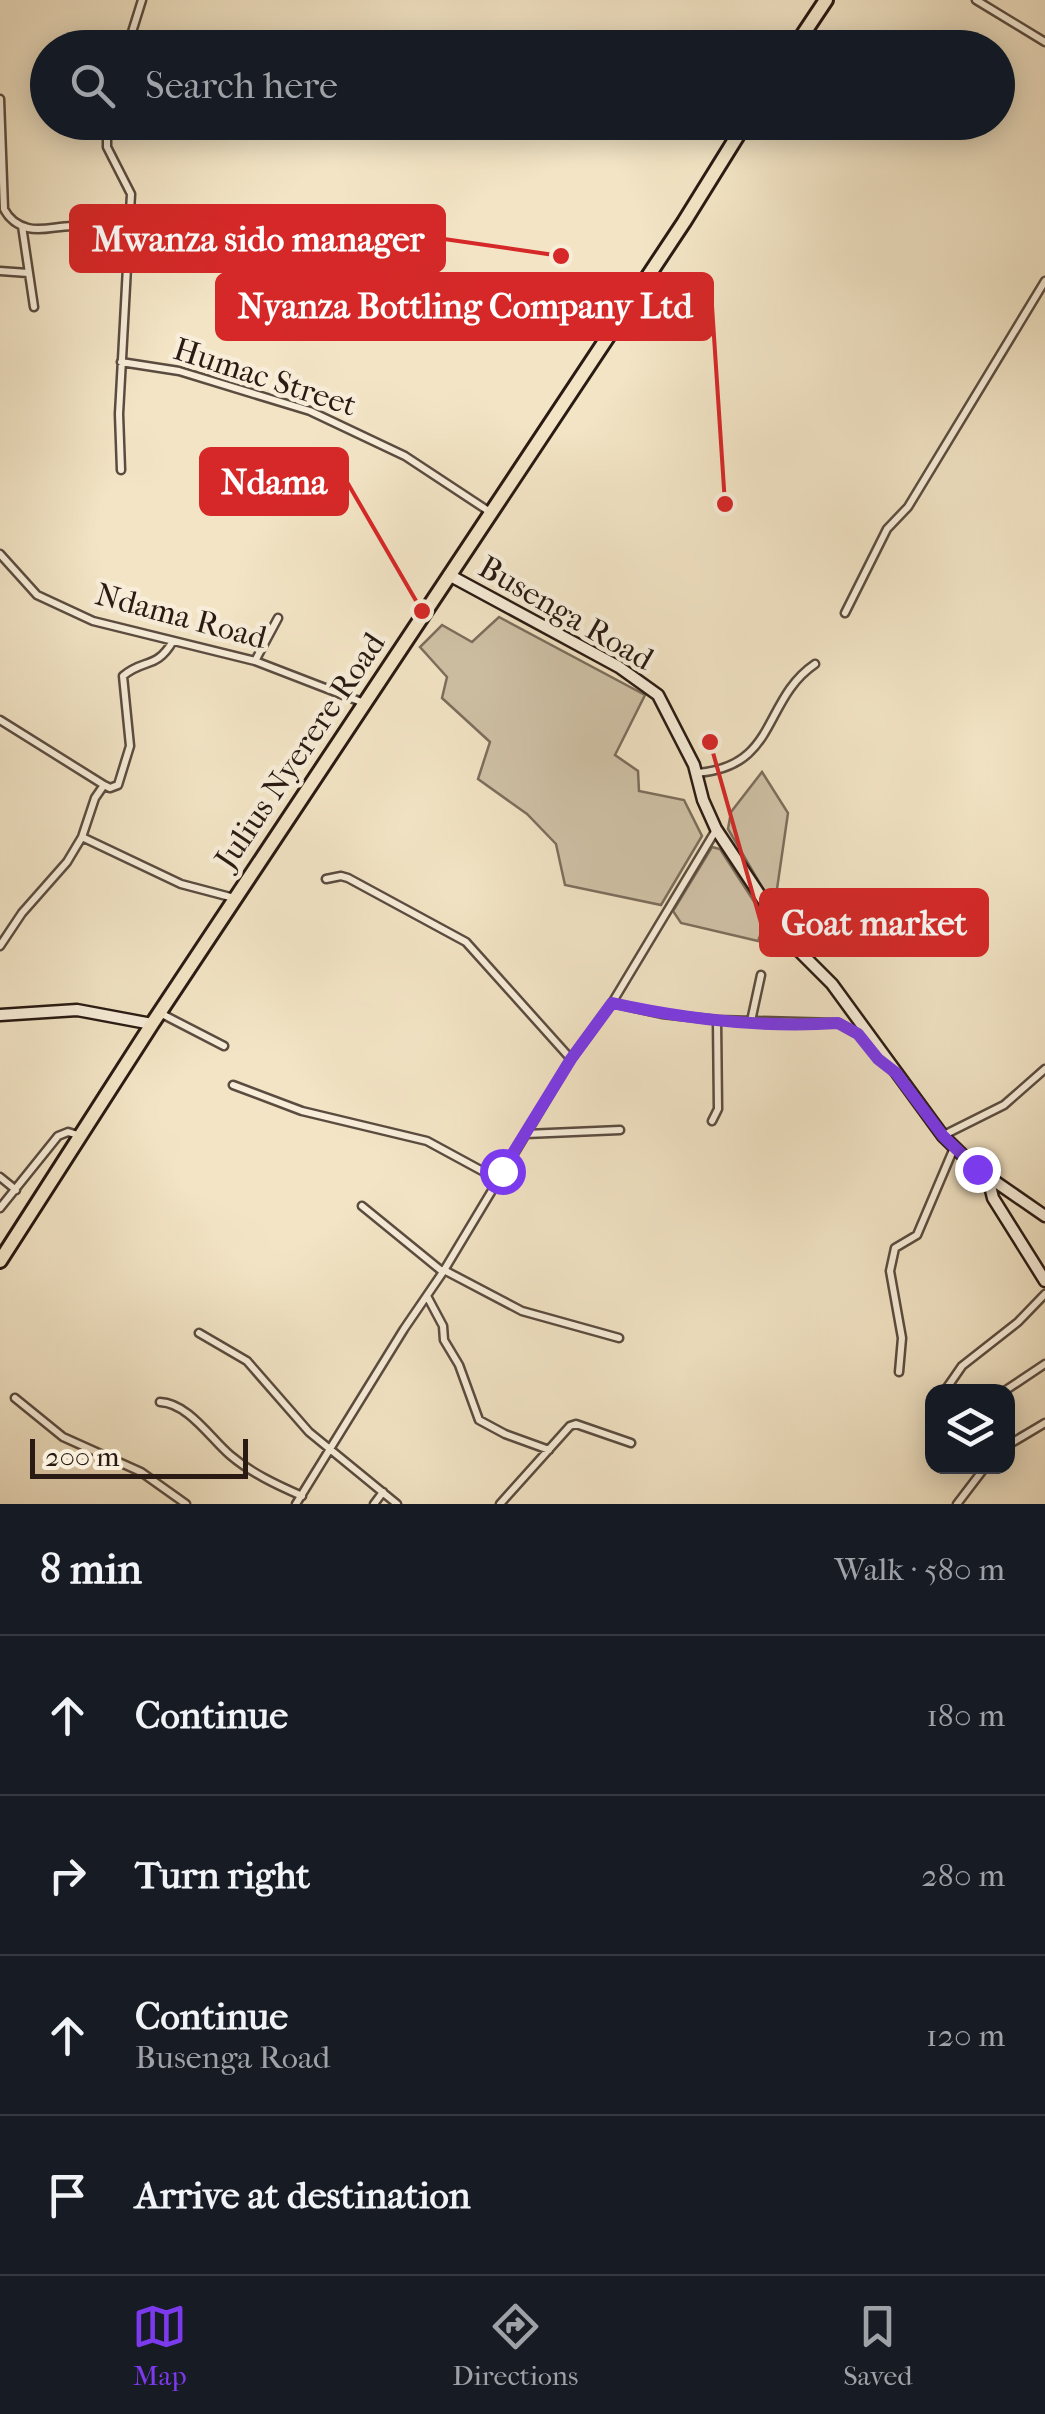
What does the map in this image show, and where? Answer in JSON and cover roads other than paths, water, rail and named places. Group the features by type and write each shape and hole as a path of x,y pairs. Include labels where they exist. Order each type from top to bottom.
{"highway":[{"path":"806,30 826,0"},
{"name":"Julius Nyerere Road","path":"0,1261 155,1018 735,140"}],"street":[{"path":"133,30 142,0"},
{"path":"976,0 1045,42"},
{"path":"0,99 4,209 22,226 128,229 208,238"},
{"path":"108,140 130,194 121,470"},
{"path":"22,226 34,307"},
{"path":"0,271 28,273"},
{"path":"846,613 887,529 908,507 1045,281"},
{"name":"Humac Street","path":"122,362 180,371 310,411 404,456 491,512"},
{"name":"Ndama Road","path":"0,554 43,599 94,621 255,661 365,703"},
{"name":"Busenga Road","path":"449,575 618,666 658,695 697,772 703,800 716,828 793,944 832,984 943,1136 992,1180 1045,1216"},
{"path":"255,661 278,618"},
{"path":"0,720 104,785 118,785 129,754 124,676 130,670 160,660 173,641"},
{"path":"697,772 719,771 747,757 800,676 815,664"},
{"path":"0,946 67,862 104,785"},
{"path":"296,1504 444,1271 571,1059 612,1003 716,828"},
{"path":"82,837 181,884 236,898"},
{"path":"326,879 348,878 466,942 571,1059"},
{"path":"751,1021 761,975"},
{"path":"612,1003 717,1020 838,1023 858,1034 878,1059 896,1073"},
{"path":"0,1015 76,1010 155,1018 224,1046"},
{"path":"712,1121 718,1109 717,1020"},
{"path":"943,1136 1004,1105 1045,1068"},
{"path":"233,1086 302,1111 427,1141 498,1179"},
{"path":"525,1134 620,1130"},
{"path":"0,1208 58,1136 68,1132 79,1136"},
{"path":"899,1372 902,1338 890,1271 895,1248 917,1235 955,1147"},
{"path":"0,1177 16,1190"},
{"path":"992,1180 994,1198 1045,1281"},
{"path":"362,1206 444,1271 522,1311 620,1338"},
{"path":"950,1384 962,1366 1045,1294"},
{"path":"427,1295 479,1420 549,1450"},
{"path":"199,1333 247,1361 310,1432 397,1504"},
{"path":"1015,1384 1045,1364"},
{"path":"15,1398 63,1438 141,1472 186,1504"},
{"path":"160,1402 174,1405 232,1457 302,1496"},
{"path":"1015,1441 1045,1423"},
{"path":"500,1504 561,1433 576,1424 631,1443"},
{"path":"957,1504 980,1474"},
{"path":"374,1504 383,1492"}],"place":[{"name":"Mwanza sido manager","path":"561,256"},
{"name":"Nyanza Bottling Company Ltd","path":"725,504"},
{"name":"Ndama","path":"422,611"},
{"name":"Goat market","path":"710,742"}]}
